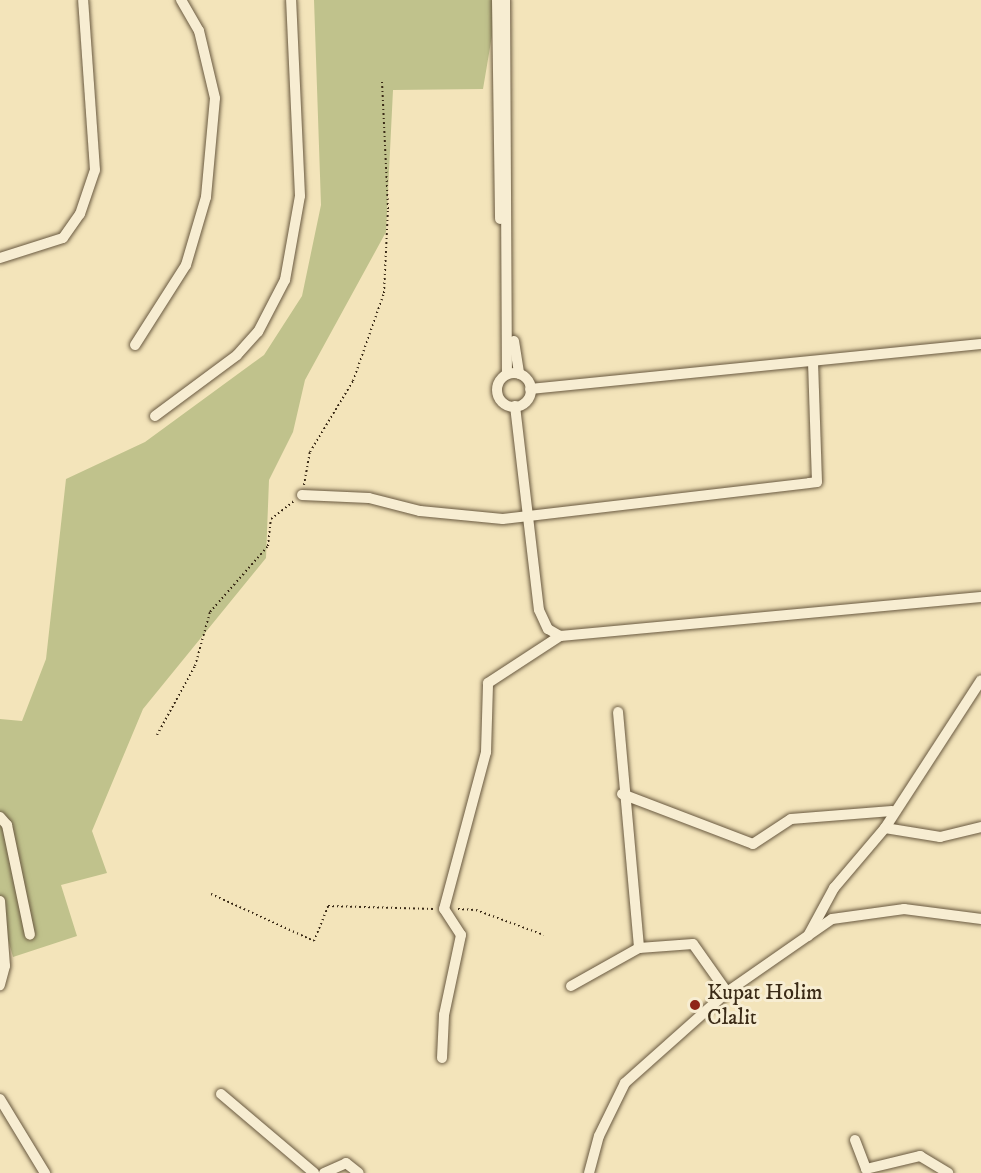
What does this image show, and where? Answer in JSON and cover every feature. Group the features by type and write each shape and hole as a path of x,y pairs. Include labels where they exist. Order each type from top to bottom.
{"street":[{"path":"0,258 63,238 80,214 95,170 83,0"},
{"path":"135,345 186,265 206,197 215,98 200,32 181,0"},
{"path":"155,416 237,355 258,332 285,280 300,196 291,0"},
{"path":"497,0 501,305 508,353"},
{"path":"505,0 508,353 507,374 497,392 501,401 515,406 524,403 531,389"},
{"path":"511,0 514,348 519,374 531,389"},
{"path":"531,389 813,363 981,344"},
{"path":"302,495 369,498 420,511 528,516 817,482 813,363"},
{"path":"507,374 519,374"},
{"path":"515,406 539,610 548,629 560,636"},
{"path":"442,1058 444,1015 461,935 444,909 486,752 488,684 560,636 981,597"},
{"path":"808,936 834,888 885,828 892,811 981,680"},
{"path":"618,712 622,794 639,948"},
{"path":"622,794 753,844 791,819 892,811"},
{"path":"0,817 6,825 30,935"},
{"path":"885,828 940,837 981,827"},
{"path":"0,901 5,966 0,986"},
{"path":"589,1173 599,1136 625,1083 727,992 832,919 867,911 904,909 981,919"},
{"path":"570,986 639,948 693,944 727,992"},
{"path":"221,1094 314,1173"},
{"path":"0,1099 45,1173"},
{"path":"855,1140 866,1169 921,1156 948,1173"},
{"path":"324,1173 346,1163 359,1173"}],"path":[{"path":"157,735 195,666 210,612 268,546 271,519 302,495 310,452 353,381 384,293 388,209 382,81"},
{"path":"211,894 314,941 328,906 476,910 544,935"}],"green space":[{"path":"314,0 498,0 483,89 393,90 386,232 305,380 293,432 269,480 266,558 143,709 92,831 107,873 61,885 77,936 13,957 0,911 0,719 22,721 46,659 66,479 145,442 264,355 302,296 321,205"}],"place":[{"name":"Kupat Holim Clalit","path":"695,1005"}]}
